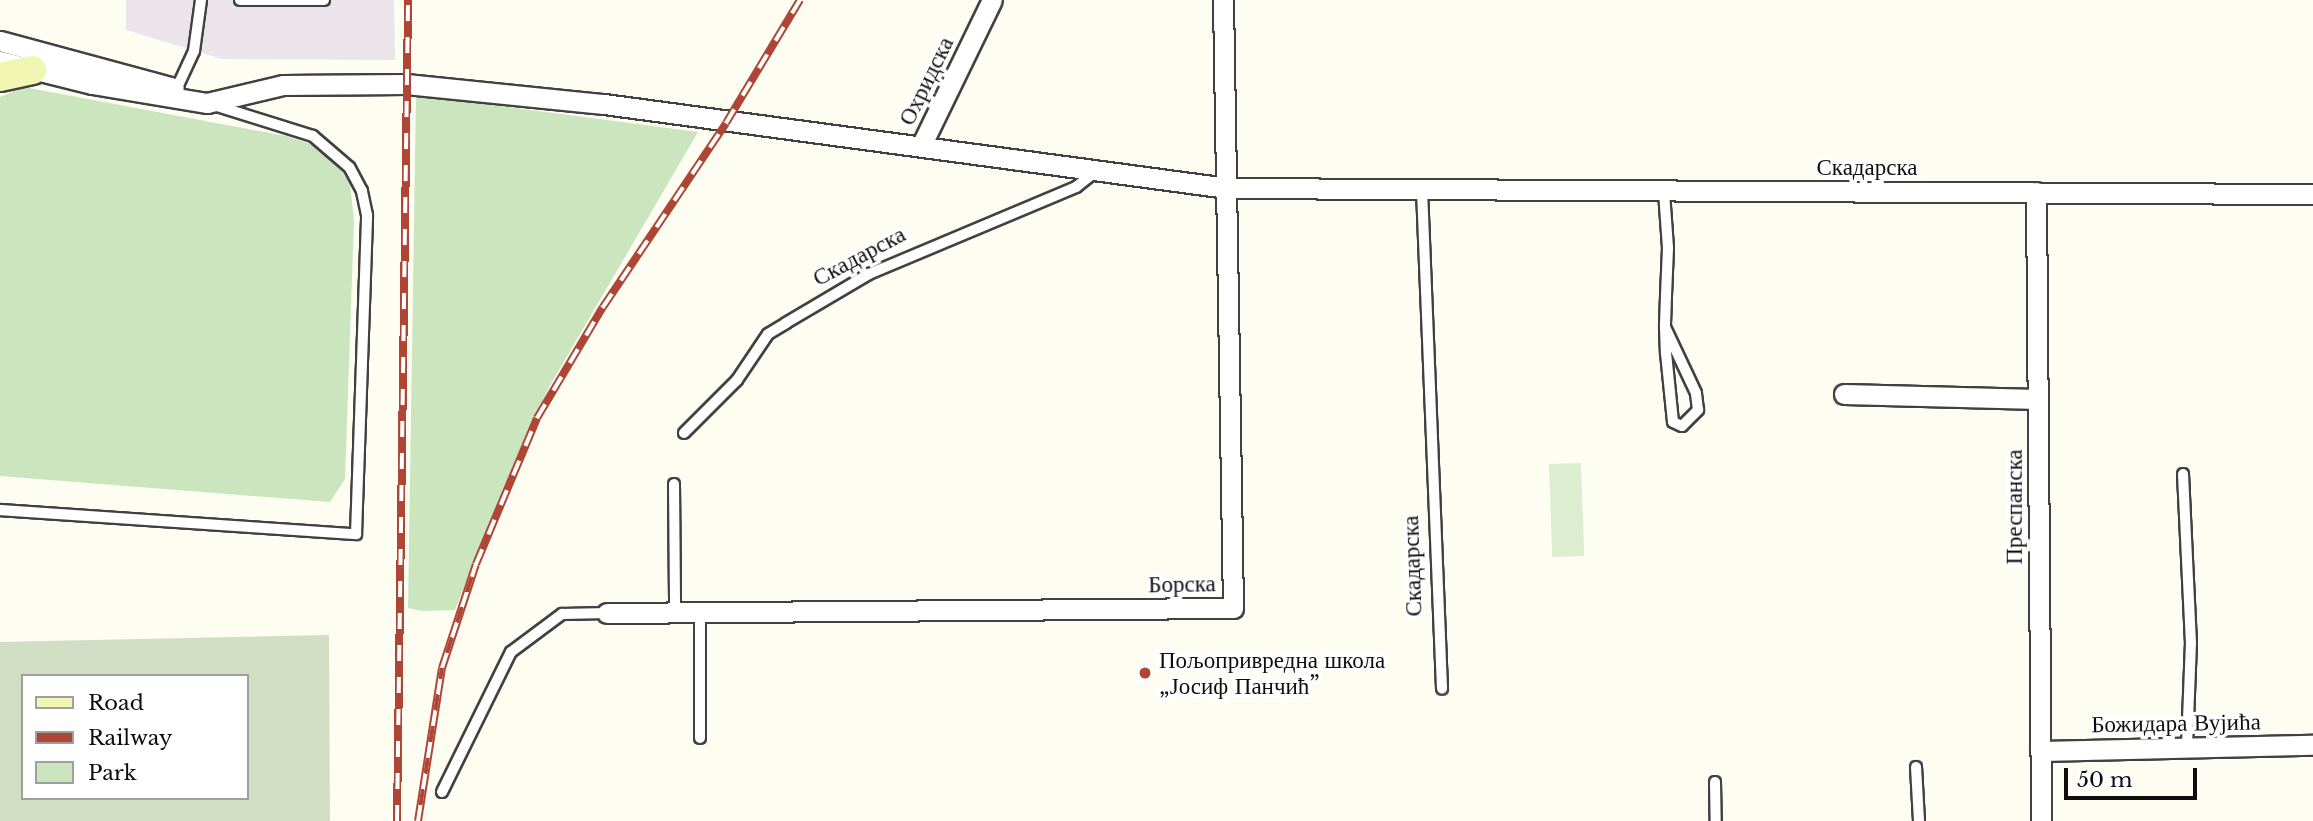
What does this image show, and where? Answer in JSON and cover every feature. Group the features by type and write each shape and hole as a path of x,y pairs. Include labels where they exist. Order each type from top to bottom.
{"main road":[{"path":"0,76 32,70"}],"street":[{"name":"Охридска","path":"921,146 992,0"},
{"name":"Борска","path":"607,613 675,610 1233,608 1223,0"},
{"path":"0,41 207,103"},
{"path":"0,61 32,70 175,92"},
{"name":"Скадарска","path":"207,103 283,85 406,84 543,96 921,146 1094,173 1227,188 2313,194"},
{"name":"Преспанска","path":"2036,192 2041,821"},
{"path":"1844,394 2038,399"},
{"name":"Божидара Вујића","path":"2040,751 2313,745"}],"lane":[{"path":"175,92 201,27 201,0"},
{"path":"240,0 324,0"},
{"path":"0,510 356,534 367,215 362,191 349,167 313,136 207,103"},
{"name":"Скадарска","path":"684,433 737,380 768,334 869,274 1063,193 1094,173"},
{"name":"Скадарска","path":"1422,190 1442,689"},
{"path":"1664,192 1665,327 1673,422 1682,426 1698,410 1696,393 1665,327"},
{"path":"2183,474 2191,642 2187,748"},
{"path":"674,484 675,610"},
{"path":"700,610 700,738"},
{"path":"442,792 511,652 562,614 607,613"},
{"path":"1916,767 1919,821"},
{"path":"1715,782 1716,821"}],"shaded area":[{"path":"126,0 394,0 395,60 222,59 126,30"}],"green space":[{"path":"24,87 286,136 317,146 338,165 350,184 354,220 345,479 330,502 0,476 0,97"},
{"path":"416,95 698,132 549,387 518,453 455,610 422,611 408,608"},
{"path":"1581,463 1584,556 1552,557 1549,464"},
{"path":"329,635 330,821 0,821 0,642"}],"railway":[{"path":"397,821 408,0"},
{"path":"418,821 442,668 476,564 537,418 603,307 726,123 800,0"}],"place":[{"name":"Пољопривредна школа „Јосиф Панчић”","path":"1145,673"}]}
